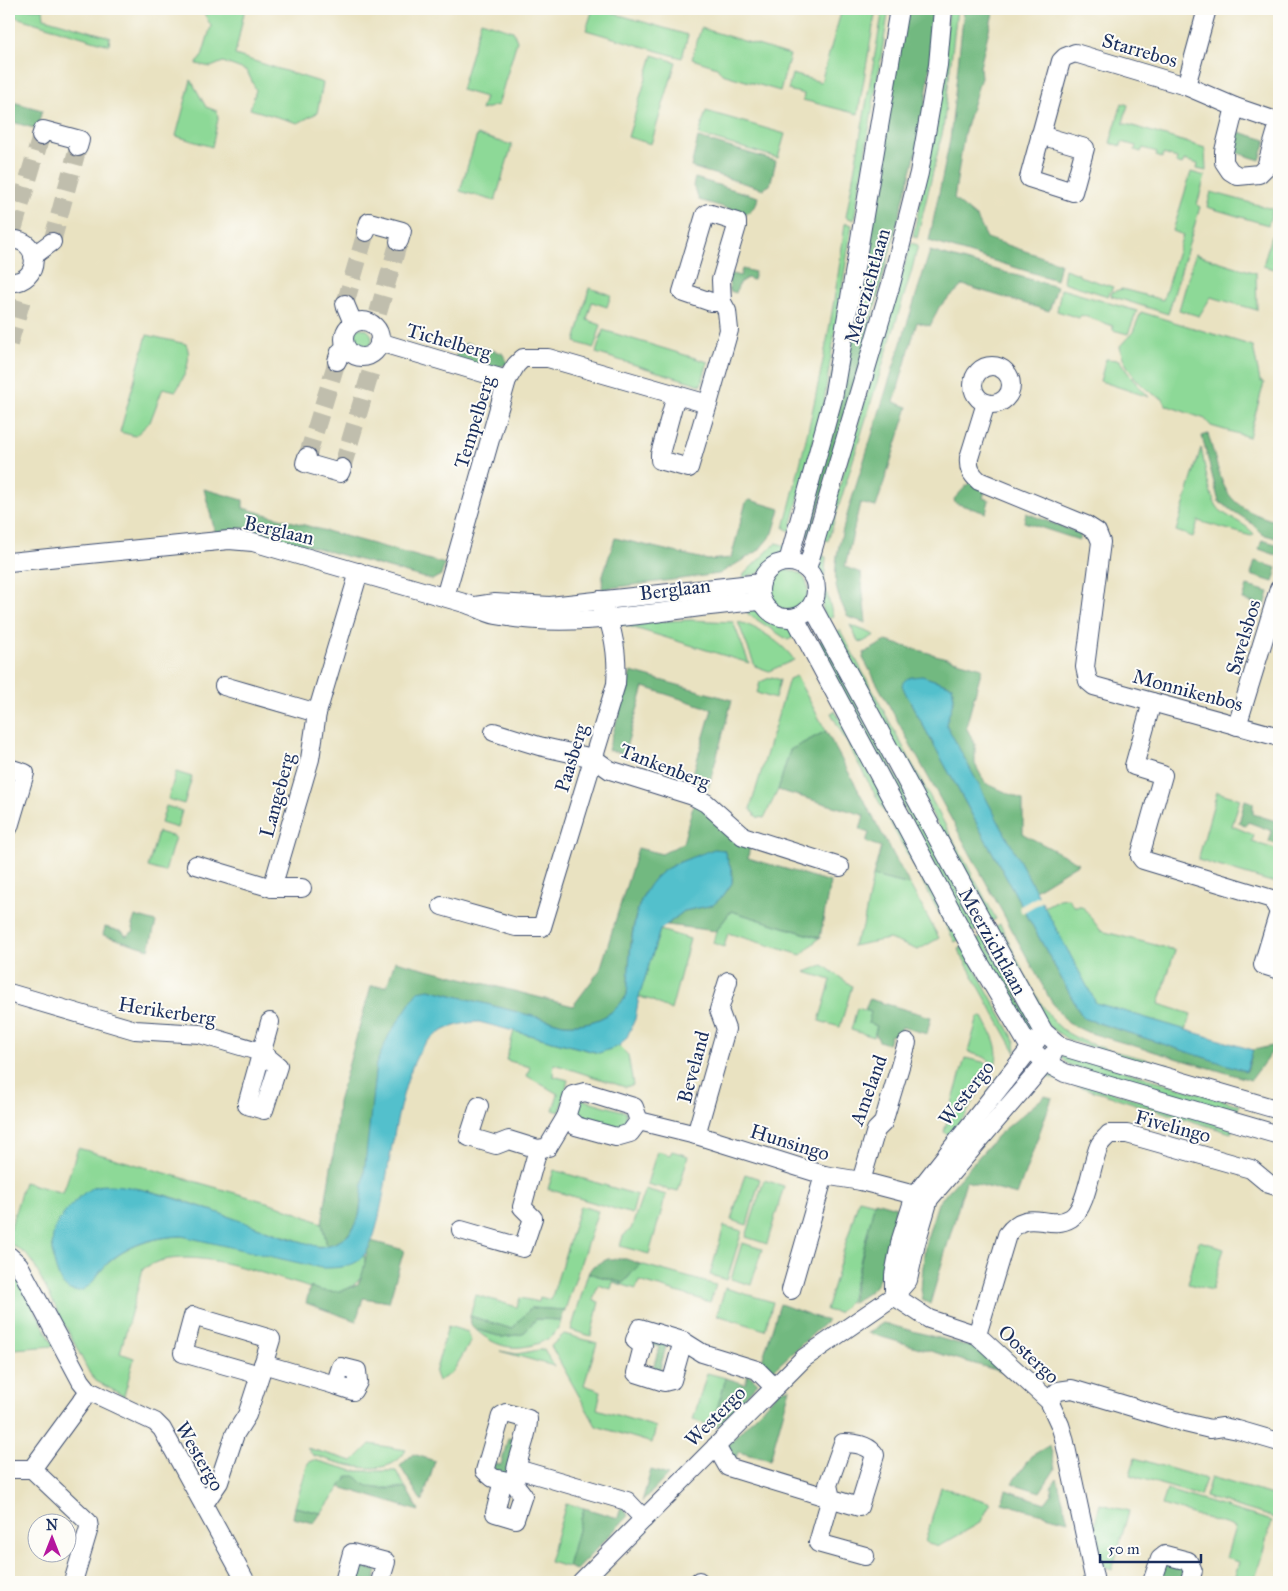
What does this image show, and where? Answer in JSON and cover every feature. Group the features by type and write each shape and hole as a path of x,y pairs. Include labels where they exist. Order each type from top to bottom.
{"street":[{"name":"Meerzichtlaan","path":"788,562 833,398 899,9"},
{"name":"Meerzichtlaan","path":"807,569 891,284 919,173 938,65 943,9"},
{"path":"1186,86 1208,9"},
{"name":"Starrebos","path":"1040,135 1061,61 1075,53 1186,86 1235,107 1279,122"},
{"path":"1235,107 1224,151 1224,162 1230,171 1238,176 1259,174 1266,166 1279,122"},
{"path":"41,136 42,130 80,140 78,147"},
{"path":"676,395 660,460 689,468 729,330 727,311 722,302 721,280 737,222 708,214 705,215 682,292 711,302 722,302"},
{"path":"366,232 369,222 402,232 399,241"},
{"path":"10,237 27,245 33,256 32,268 23,296"},
{"path":"33,256 52,242"},
{"path":"9,282 18,281 29,274"},
{"path":"345,304 353,323 375,319 378,331 374,356"},
{"name":"Tichelberg","path":"353,323 346,331 341,355 374,356 507,380"},
{"name":"Tempelberg","path":"445,597 507,380 523,358 536,356 554,359 708,404"},
{"name":"Monnikenbos","path":"986,403 969,458 968,466 973,476 978,481 1086,525 1097,532 1102,542 1085,667 1088,681 1094,686 1279,738"},
{"path":"307,457 305,463 340,473 342,468"},
{"name":"Berglaan","path":"9,562 229,540 253,542 475,606 494,615 550,622 609,618 762,601"},
{"path":"788,562 798,564 807,569 816,583 816,595 812,606 808,611 794,618 775,616 762,601 761,583 771,568 788,562"},
{"name":"Langeberg","path":"272,888 310,758 317,713 359,572"},
{"name":"Berglaan","path":"475,606 495,603 550,606 761,583"},
{"name":"Savelsbos","path":"1237,726 1279,589"},
{"name":"Paasberg","path":"442,906 516,927 542,927 616,684 617,653 609,618 600,600"},
{"name":"Meerzichtlaan","path":"812,606 1044,1032 1060,1046 1279,1110"},
{"name":"Meerzichtlaan","path":"794,618 975,955 1030,1048 1046,1063 1065,1073 1279,1135"},
{"path":"224,686 317,713"},
{"path":"1152,702 1134,766 1163,775 1140,856 1143,860 1272,899 1279,912 1263,965 1279,970"},
{"name":"Tankenberg","path":"494,732 539,746 593,758 610,770 693,796 706,803 743,836 840,867"},
{"path":"9,768 25,773 9,827"},
{"path":"196,865 272,888 302,888"},
{"name":"Beveland","path":"696,1136 726,1029 720,1010 728,981"},
{"name":"Herikerberg","path":"9,993 135,1030 200,1034 261,1052 270,1022"},
{"name":"Westergo","path":"581,1582 804,1358 894,1296 908,1280 922,1197 1030,1048 1044,1032"},
{"name":"Ameland","path":"861,1181 876,1130 884,1123 907,1043"},
{"name":"Westergo","path":"922,1197 1060,1046"},
{"path":"479,1106 469,1137 496,1145 509,1140 538,1149 548,1147 566,1117 573,1095 585,1092 634,1107 639,1121 630,1133 616,1137 576,1126 566,1117"},
{"name":"Hunsingo","path":"639,1121 696,1136 824,1175 861,1181 922,1197"},
{"name":"Fivelingo","path":"977,1335 1007,1235 1013,1226 1024,1220 1060,1222 1072,1218 1081,1206 1100,1144 1109,1134 1127,1134 1251,1169 1269,1184 1279,1187"},
{"path":"461,1230 523,1248 532,1218 522,1207 538,1149"},
{"path":"791,1290 824,1175"},
{"path":"9,1256 19,1265 81,1381 89,1391 32,1469"},
{"name":"Oostergo","path":"894,1296 929,1320 977,1335 1049,1401 1060,1424 1064,1438 1095,1582"},
{"path":"204,1504 219,1482 235,1434 247,1415 262,1370 271,1339 194,1316 183,1353 262,1370 334,1385"},
{"path":"683,1341 702,1353 757,1370 774,1387"},
{"path":"1049,1401 1058,1391 1072,1389 1192,1425 1210,1429 1223,1427 1279,1442"},
{"name":"Westergo","path":"89,1391 155,1422 162,1429 246,1582"},
{"path":"716,1446 728,1467 831,1498 818,1543 865,1556"},
{"path":"9,1469 32,1469 88,1522 89,1528 73,1582"},
{"path":"512,1478 627,1501 644,1519"},
{"path":"344,1582 352,1553 386,1562 380,1582"},
{"path":"1152,1582 1160,1559 1165,1555 1188,1561 1192,1571 1189,1582"}],"green space":[{"path":"9,9 43,9 44,18 110,37 109,45 9,15"},
{"path":"205,9 248,9 244,13 235,55 323,83 317,113 298,123 250,109 256,90 247,71 223,62 211,67 196,64 202,56 211,26 204,13"},
{"path":"593,9 599,9 688,35 682,58 586,30"},
{"path":"842,9 876,9 858,114 803,100 804,94 788,90 792,74 821,82"},
{"path":"883,9 889,9 854,220 846,217"},
{"path":"904,9 937,9 922,130 841,436 810,537 800,533"},
{"path":"949,9 957,9 943,130 917,238 913,236 936,128"},
{"path":"964,9 994,9 980,67 981,77 964,134 954,199 977,218 987,238 1060,263 1056,280 929,241 950,140"},
{"path":"481,21 513,31 517,41 498,105 481,110 485,97 461,90"},
{"path":"701,28 790,55 780,91 722,74 717,67 692,59"},
{"path":"653,55 676,62 651,144 628,137"},
{"path":"191,80 206,107 217,111 218,119 212,147 176,136"},
{"path":"9,101 42,110 37,129 9,121 9,113 13,113 9,106"},
{"path":"1122,103 1128,105 1123,123 1205,148 1206,171 1197,169 1198,164 1184,160 1182,165 1176,163 1177,158 1163,154 1162,158 1156,156 1157,152 1143,148 1141,152 1135,150 1136,146 1122,142 1121,146 1110,143"},
{"path":"706,111 785,134 778,158 699,135"},
{"path":"1236,131 1266,140 1260,160 1231,151"},
{"path":"477,135 512,145 495,201 460,191"},
{"path":"698,138 776,161 770,185 763,189 691,167"},
{"path":"1191,172 1205,176 1197,205 1200,207 1168,314 1111,296 1112,292 1122,289 1163,300 1183,235 1173,231"},
{"path":"695,178 758,197 756,205 747,214 699,200 693,186"},
{"path":"1211,192 1273,209 1268,225 1207,207"},
{"path":"845,223 852,225 824,401 790,531 784,528 820,377"},
{"path":"1271,236 1279,239 1279,270 1263,266"},
{"path":"911,243 918,245 911,273 828,541 822,539 828,527"},
{"path":"930,251 1057,287 1049,311 963,285 939,307 930,326 917,322 894,402 908,407 876,507 860,503 845,567 861,573 866,623 848,617 840,601 835,574 837,554 850,505"},
{"path":"1195,254 1256,273 1257,310 1211,297 1199,316 1179,310"},
{"path":"742,269 755,272 753,280 747,278 739,283 736,293 730,291 728,273 740,276"},
{"path":"1065,269 1079,274 1079,276 1113,287 1108,296 1063,282"},
{"path":"589,288 611,295 607,307 592,302 587,320 601,325 594,348 575,342"},
{"path":"1061,289 1137,311 1128,334 1113,330 1113,326 1081,315 1079,318 1057,311"},
{"path":"1141,312 1253,346 1260,381 1264,383 1249,437 1211,426 1205,419 1165,405 1163,399 1141,385 1125,362 1120,346 1133,332"},
{"path":"361,328 369,331 372,339 369,347 361,350 353,347 350,339 353,331"},
{"path":"603,330 708,362 701,385 596,353"},
{"path":"147,335 186,344 189,356 185,374 176,391 163,388 150,422 135,436 120,432"},
{"path":"467,343 502,353 508,363 495,368 489,368 455,359 458,348"},
{"path":"1106,359 1119,360 1133,380 1149,397 1100,381"},
{"path":"1208,434 1227,492 1245,509 1279,522 1279,539 1262,534 1250,522 1219,502 1202,436"},
{"path":"1201,448 1213,499 1221,511 1243,524 1254,534 1251,536 1198,521 1193,537 1176,531"},
{"path":"971,481 986,487 983,498 989,500 986,513 955,503 954,499"},
{"path":"204,489 243,500 243,508 445,564 441,575 432,580 244,528 215,532"},
{"path":"750,500 780,509 773,533 758,551 719,574 602,589 603,575 615,538 708,560 731,558 746,502"},
{"path":"1026,513 1076,532 1081,531 1079,540 1024,522"},
{"path":"1262,540 1279,545 1279,556 1259,549"},
{"path":"776,543 787,546 777,558 755,576 753,574 743,578 744,574"},
{"path":"818,554 826,557 824,583 833,616 826,620 822,601 822,588 817,569"},
{"path":"1255,561 1277,568 1273,582 1251,575"},
{"path":"788,570 802,576 808,590 802,604 788,610 774,604 768,590 774,576"},
{"path":"1247,586 1269,592 1265,606 1243,600"},
{"path":"747,607 787,625 796,636 788,640 748,614"},
{"path":"690,620 733,622 749,663 618,623"},
{"path":"738,622 770,637 784,648 794,660 769,671 755,666"},
{"path":"850,625 875,635 863,642 858,641"},
{"path":"840,630 996,919 990,922 835,633"},
{"path":"823,640 979,928 971,933 815,644"},
{"path":"886,641 982,668 966,727 975,744 975,764 985,783 1023,800 1023,834 1079,863 1035,890 945,724 954,698 952,686 922,676 906,694 1083,1018 1247,1071 1253,1050 1277,1045 1251,1080 1087,1032 1068,1023 1051,1001 863,658 864,653"},
{"path":"631,672 732,700 708,789 690,784 712,709 644,687 624,754 608,750"},
{"path":"796,676 826,731 790,750 778,790 764,818 757,817 750,809 789,679"},
{"path":"772,677 780,680 775,699 757,693 760,682"},
{"path":"835,711 960,939 955,942 831,713"},
{"path":"826,731 910,885 873,876 881,847 866,842 869,833 860,830 864,815 778,790 790,750"},
{"path":"176,772 192,777 184,804 168,799"},
{"path":"1217,792 1240,799 1232,826 1254,835 1252,842 1279,850 1279,869 1275,883 1198,860"},
{"path":"1245,800 1253,803 1253,814 1279,822 1279,845 1269,842 1272,831 1248,822 1246,825 1239,823"},
{"path":"694,802 750,844 748,858 830,882 820,938 731,911 716,931 667,925 684,911 712,905 723,896 732,883 732,872 724,850 693,857 672,866 653,881 637,910 633,927 627,995 614,1010 600,1019 582,1024 563,1024 429,989 376,1064 365,1175 358,1223 343,1240 327,1246 322,1223 335,1143 338,1102 371,986 387,986 395,961 573,1006 600,970 638,848 662,854 683,843"},
{"path":"166,806 182,811 177,828 161,823"},
{"path":"158,832 175,837 165,872 148,867"},
{"path":"873,876 910,885 939,938 918,950 889,939 852,946 863,926"},
{"path":"1068,898 1074,906 1082,906 1101,931 1175,950 1159,1004 1191,1014 1186,1030 1096,1003 1044,907 1059,899"},
{"path":"731,911 819,938 801,955 728,933 724,947 713,943 716,931"},
{"path":"135,916 156,922 149,949 103,935 105,927 123,932 126,936 134,931 132,925"},
{"path":"1000,924 1045,1010 1063,1030 1074,1037 1100,1047 1169,1065 1139,1064 1067,1039 1047,1025 994,928"},
{"path":"660,930 690,939 671,1010 651,1000 639,997"},
{"path":"983,936 1034,1025 1034,1032 1028,1037 976,941"},
{"path":"963,947 1015,1041 1016,1053 958,949"},
{"path":"823,965 852,986 840,1027 819,1021 831,980 805,972"},
{"path":"869,999 931,1017 927,1034 902,1027 899,1037 891,1035 888,1044 879,1041 875,1033 877,1026 868,1023 871,1012 865,1010"},
{"path":"857,1008 871,1012 877,1025 874,1037 851,1030"},
{"path":"978,1017 983,1017 992,1034 997,1052 995,1065 984,1057 968,1052"},
{"path":"514,1031 598,1053 619,1046 628,1055 633,1085 625,1087 554,1064 553,1076 568,1080 560,1112 553,1110 558,1094 527,1076 530,1067 506,1060"},
{"path":"1058,1055 1077,1057 1239,1105 1236,1114 1069,1065"},
{"path":"965,1058 983,1062 992,1069 965,1116 948,1134 944,1132"},
{"path":"1057,1075 1233,1129 1231,1133 1045,1076"},
{"path":"1045,1096 1052,1098 1017,1195 966,1181 930,1304 923,1300 921,1289 925,1245 938,1203 998,1135"},
{"path":"581,1099 626,1112 626,1126 621,1130 579,1119 575,1113"},
{"path":"78,1148 277,1205 322,1223 327,1246 309,1244 166,1195 116,1186 93,1187 90,1285 98,1273 118,1255 130,1248 155,1239 182,1236 357,1261 364,1253 365,1261 362,1275 353,1286 339,1292 327,1293 241,1267 198,1259 178,1258 159,1261 143,1269 120,1353 134,1358 124,1396 96,1381 90,1374 34,1265 26,1254 9,1243 9,1233 24,1182 63,1193"},
{"path":"657,1151 670,1155 672,1151 688,1156 678,1192 647,1184"},
{"path":"554,1170 637,1195 632,1214 548,1189"},
{"path":"745,1174 760,1179 747,1225 731,1220"},
{"path":"764,1180 784,1186 767,1244 746,1237"},
{"path":"645,1189 666,1195 649,1254 620,1246 623,1236 631,1229"},
{"path":"859,1199 875,1203 850,1301 838,1313 826,1310"},
{"path":"875,1201 896,1207 887,1254 876,1285 851,1303"},
{"path":"580,1206 598,1211 565,1310 531,1308 512,1329 470,1316 476,1295 517,1307 520,1298 539,1302 540,1297 551,1300"},
{"path":"724,1226 742,1231 727,1280 710,1275"},
{"path":"371,1241 404,1250 389,1302 363,1298 356,1321 306,1303 310,1287 335,1292 358,1284 363,1273"},
{"path":"1199,1241 1224,1248 1212,1290 1188,1284"},
{"path":"742,1243 762,1249 751,1285 731,1279"},
{"path":"608,1259 626,1259 640,1264 623,1283 588,1273 593,1266"},
{"path":"640,1264 716,1285 710,1302 639,1281 636,1289 613,1282 611,1289 598,1285 593,1300 599,1302 591,1336 571,1330 588,1273 623,1283"},
{"path":"9,1266 15,1273 54,1346 14,1349 9,1356"},
{"path":"725,1288 773,1302 765,1330 717,1315"},
{"path":"780,1304 827,1321 769,1374 760,1367"},
{"path":"531,1308 565,1310 561,1320 536,1319 523,1334 502,1337 475,1329 471,1325 470,1316 512,1329"},
{"path":"536,1319 561,1320 555,1333 541,1342 525,1347 500,1345 475,1329 502,1337 523,1334"},
{"path":"883,1323 979,1349 1006,1373 868,1333"},
{"path":"448,1326 468,1332 471,1341 452,1373 438,1381 435,1373"},
{"path":"564,1334 597,1343 584,1385 601,1391 597,1409 656,1427 652,1443 596,1426 551,1346"},
{"path":"645,1338 667,1343 660,1369 668,1372 667,1375 652,1372 659,1347 645,1343"},
{"path":"544,1349 554,1366 500,1351 517,1354"},
{"path":"707,1373 726,1378 712,1426 693,1420"},
{"path":"748,1374 758,1383 717,1427 712,1426 726,1378 745,1384"},
{"path":"790,1388 770,1460 738,1452 735,1461 724,1449 780,1390"},
{"path":"508,1438 519,1440 507,1475 495,1472 492,1463 501,1465"},
{"path":"370,1444 406,1450 398,1460 388,1465 376,1468 363,1468 313,1455 307,1448 353,1461"},
{"path":"1050,1445 1055,1469 1040,1492 1012,1483 1031,1456"},
{"path":"413,1454 435,1461 422,1502 400,1466"},
{"path":"1135,1458 1206,1479 1200,1496 1130,1475"},
{"path":"314,1460 354,1471 396,1471 406,1488 372,1488 349,1476 321,1513 295,1507 308,1463"},
{"path":"651,1470 668,1475 642,1502"},
{"path":"348,1476 356,1476 366,1485 372,1487 385,1489 406,1488 419,1511 340,1487"},
{"path":"1211,1477 1279,1497 1279,1519 1205,1497"},
{"path":"1057,1478 1068,1521 1002,1503 1006,1490 1045,1503 1052,1494 1051,1487"},
{"path":"941,1487 991,1503 980,1523 939,1546 925,1542"},
{"path":"1167,1490 1272,1521 1254,1582 1233,1582 1239,1562 1226,1558 1235,1527 1162,1505"},
{"path":"566,1504 584,1508 568,1567 549,1562"},
{"path":"1100,1504 1129,1511 1112,1570 1103,1567 1094,1526"},
{"path":"295,1507 321,1513 314,1523 293,1518"},
{"path":"621,1507 624,1508 628,1516 576,1570 568,1567 584,1508 618,1518"},
{"path":"1169,1562 1181,1566 1185,1574 1182,1582 1157,1582 1162,1567"},
{"path":"363,1567 377,1571 374,1582 358,1582"}],"water":[{"path":"922,676 952,686 954,698 946,724 1096,1003 1253,1050 1246,1071 1083,1018 906,694 902,685 903,682 910,678"},
{"path":"714,849 724,850 732,872 732,883 723,896 713,905 684,911 660,930 639,997 635,1019 627,1037 619,1046 599,1053 479,1022 462,1024 444,1030 429,1040 418,1054 405,1086 377,1225 372,1242 358,1261 335,1268 321,1268 182,1236 153,1240 125,1250 105,1266 89,1286 79,1291 67,1288 62,1282 53,1255 54,1231 60,1219 71,1206 83,1194 94,1187 110,1185 131,1187 156,1193 211,1210 281,1236 319,1247 327,1246 346,1237 355,1226 360,1211 376,1064 389,1035 418,991 429,989 563,1024 582,1024 600,1019 614,1010 627,995 634,925 645,892 655,878 668,868"}],"pier":[{"path":"1040,895 1043,901 1022,913 1019,907"}],"tunnel":[{"path":"13,230 41,136"},
{"path":"52,242 78,147"},
{"path":"345,304 366,232"},
{"path":"378,313 399,241"},
{"path":"9,344 23,296"},
{"path":"307,457 337,361"},
{"path":"342,468 371,371"}]}
